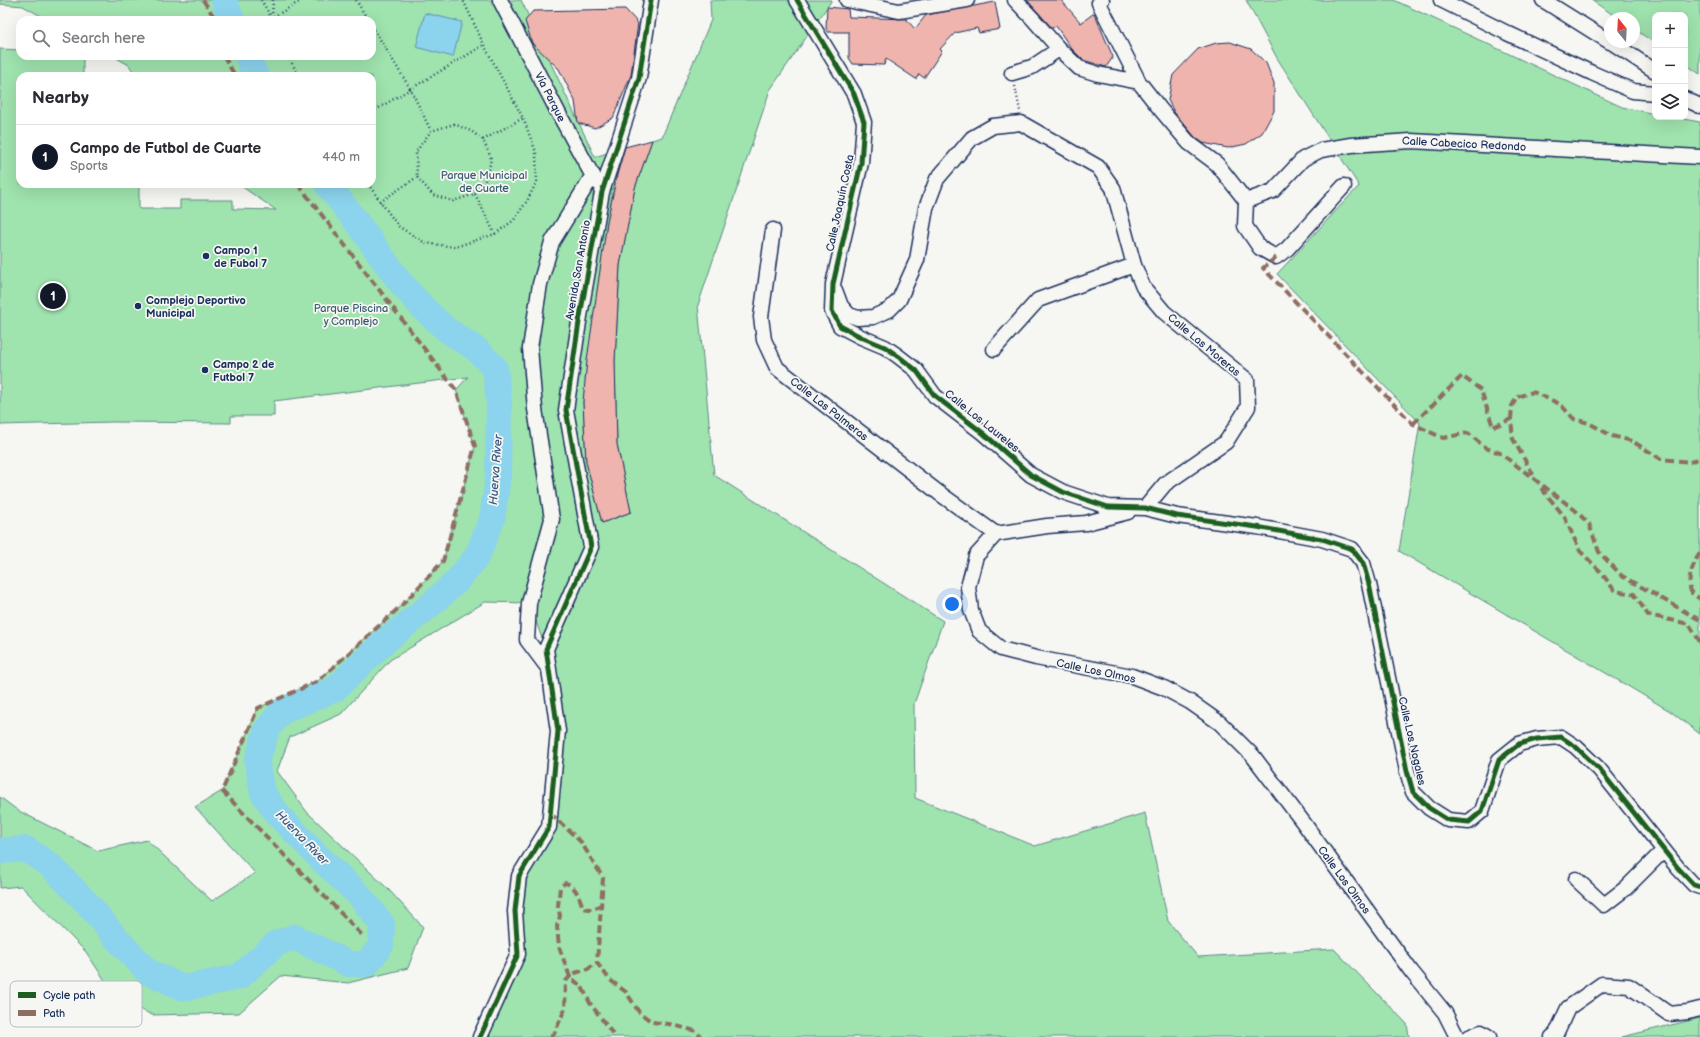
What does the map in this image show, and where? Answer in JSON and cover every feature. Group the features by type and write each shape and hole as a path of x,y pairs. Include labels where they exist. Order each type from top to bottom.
{"street":[{"name":"Vía Parque","path":"500,0 560,116 602,192"},
{"name":"Avenida San Antonio","path":"549,668 546,649 591,547 566,410 579,322 602,192 640,78 652,0"},
{"name":"Calle Joaquín Costa","path":"796,0 854,94 864,122 861,163 833,284"},
{"path":"847,0 899,11 941,2 967,0"},
{"path":"1015,0 1033,18 1059,49 1079,68 1098,74 1140,82"},
{"path":"1102,0 1099,3 1140,82 1160,110 1189,143 1217,164 1246,201 1246,226 1260,248 1276,257 1287,249 1344,186"},
{"path":"1441,0 1507,33 1633,91 1652,93"},
{"path":"1543,0 1604,38"},
{"path":"1619,48 1652,69"},
{"path":"1012,73 1032,67 1059,49"},
{"path":"1688,100 1700,106"},
{"path":"833,284 841,306 849,315 858,318 874,317 889,310 899,300 917,260 926,208 937,179 972,138 992,126 1021,123"},
{"name":"Calle Las Moreras","path":"1021,123 1098,167 1113,188 1134,264 1143,287 1164,312 1247,380 1248,407 1226,442 1165,484 1145,508"},
{"name":"Calle Cabecico Redondo","path":"1246,201 1273,191 1303,159 1321,150 1352,145 1411,140 1700,157"},
{"path":"480,1037 518,954 515,911 519,876 549,827 558,731 549,668 527,640 529,602 552,519 535,409 530,348 540,284 552,242 593,175"},
{"name":"Calle Las Palmeras","path":"773,230 761,317 764,340 777,368 939,493 996,534"},
{"path":"994,348 1038,300 1134,264"},
{"name":"Calle Los Laureles","path":"833,284 832,311 840,326 885,347 916,370 935,396 983,433 1031,475 1063,492 1108,507 1145,508"},
{"path":"996,534 1048,526 1086,523 1145,508"},
{"name":"Calle Los Nogales","path":"1145,508 1177,516 1257,527 1322,539 1352,549 1362,563 1369,584 1404,756 1413,792 1429,808 1448,820 1469,822 1482,811 1499,760 1519,744 1537,738 1561,738 1576,746 1599,770 1663,851 1694,885 1700,887"},
{"name":"Calle Los Olmos","path":"996,534 976,556 968,587 971,610 979,631 1001,649 1036,658 1132,676 1164,688 1190,702 1220,723 1253,756 1303,822 1411,971 1445,1013 1457,1037"},
{"path":"1576,879 1604,905 1626,888 1663,851"},
{"path":"1552,1037 1556,1034 1568,1008 1602,984 1629,986 1669,1014 1700,1009"},
{"path":"1469,1037 1480,1032 1489,1037"}],"path":[{"path":"261,0 271,16"},
{"path":"273,0 273,16"},
{"path":"278,16 302,0"},
{"path":"356,0 366,16"},
{"path":"371,188 398,226 425,243 455,247 495,234 514,220 527,201 537,181 536,152 523,118 484,44 463,0"},
{"path":"376,33 411,90 431,131"},
{"path":"376,110 411,90 484,44"},
{"path":"290,60 297,72"},
{"path":"1012,73 1021,123"},
{"path":"483,140 523,118"},
{"path":"454,124 471,131 483,140 491,158 488,176 475,194 453,201 433,195 417,177 416,152 431,131 454,124"},
{"path":"380,202 417,177"},
{"path":"475,194 495,234"}],"green space":[{"path":"0,0 521,0 595,157 622,148 607,222 583,402 586,462 602,523 631,512 617,444 615,361 620,265 635,188 652,140 662,137 711,20 710,0 832,0 770,90 698,305 714,475 943,621 914,704 915,798 1035,846 1145,813 1168,921 1198,957 1334,949 1407,1024 1409,1037 480,1037 518,954 519,876 549,827 558,731 546,649 529,603 485,602 390,660 341,714 290,737 277,771 307,812 388,889 423,927 408,968 348,983 281,976 239,1013 152,1015 142,1010 142,981 105,981 86,952 21,886 0,888 0,797 17,810 98,851 147,840 212,901 255,873 195,807 222,791 258,708 318,681 402,605 443,561 475,446 456,390 468,377 274,401 274,416 231,416 231,423 112,422 0,425 0,49 16,50 16,60 83,60 83,72 16,72 16,188 139,188 139,209 180,209 180,200 233,200 233,209 276,210 244,188 376,188 376,72 133,72 129,65 120,60 376,60 376,16 41,16 23,6 0,4"},
{"path":"1246,0 1394,0 1622,107 1652,113 1652,120 1688,120 1700,122 1700,734 1670,711 1399,551 1420,423 1277,274 1359,186 1277,58"},
{"path":"1591,0 1700,0 1700,74 1688,66 1688,12 1652,12 1652,41 1640,33 1640,12 1609,12"},
{"path":"1700,1018 1700,1037 1622,1037"}],"water":[{"path":"425,13 462,22 453,57 416,47"}],"building":[{"path":"1027,0 1061,0 1081,23 1094,13 1113,57 1106,67 1083,60 1071,48 1056,26 1052,28"},
{"path":"995,2 1000,29 979,33 977,28 955,33 940,49 942,51 924,78 919,74 916,79 886,59 884,65 853,64 849,58 849,32 828,32 826,28 827,7 848,9 849,17 906,19 915,29 926,15"},
{"path":"625,9 638,23 631,75 613,118 595,128 578,123 575,101 559,69 532,43 525,21 533,11"},
{"path":"1230,42 1251,49 1266,63 1274,83 1274,111 1262,133 1246,144 1228,148 1203,143 1195,137 1174,112 1168,100 1173,75 1198,49 1216,43"},
{"path":"652,140 635,188 620,265 615,361 617,444 631,512 602,523 586,462 583,402 587,360 607,222 617,175 625,147"}],"waterway":[{"name":"Huerva River","path":"224,0 230,16"},
{"name":"Huerva River","path":"249,60 254,72"},
{"name":"Huerva River","path":"0,851 26,849 51,866 87,903 116,938 148,972 184,988 239,977 277,943 294,937 349,964 367,964 381,945 382,924 359,895 278,815 263,793 257,761 267,729 282,711 335,689 384,642 428,607 456,582 477,556 492,519 498,476 499,402 495,368 476,349 447,330 424,309 400,282 330,188"}],"marked path":[{"path":"203,0 213,16"},
{"path":"226,60 233,72"},
{"path":"301,188 456,390 475,446 443,561 402,605 318,681 258,708 222,791 363,936"},
{"path":"1276,257 1263,268 1413,424 1443,438 1468,433 1486,448 1500,453 1575,510 1589,524 1599,552 1622,576 1700,620"},
{"path":"1413,424 1462,376 1481,390 1493,427 1511,419 1513,439 1535,478"},
{"path":"1511,419 1512,406 1517,397 1533,392 1560,404 1574,419 1589,423 1612,436 1632,441 1661,459 1690,462 1700,458"},
{"path":"1541,488 1564,516 1580,551 1600,571 1615,591 1634,594 1648,615 1689,624 1700,642"},
{"path":"1700,553 1691,572 1689,584 1692,593 1700,599"},
{"path":"550,813 581,842 603,878 597,963 610,980 626,992 639,1012 652,1022 669,1024 696,1031 701,1037"},
{"path":"602,904 594,909 583,908 577,893 572,886 565,883 560,887 558,906 560,916 557,926 559,947 570,977 582,987 590,1003 615,1037"},
{"path":"550,1037 554,1034 565,1009 566,981 572,974 588,969 597,963"}],"cycle path":[{"path":"480,1037 518,954 515,911 519,876 549,827 558,731 546,649 591,547 566,410 579,322 602,192 639,78 651,0"},
{"path":"797,0 854,94 864,122 861,163 833,284 832,311 840,326 885,347 898,356 916,370 935,396 983,433 1031,475 1063,492 1108,507 1145,508 1177,516 1257,527 1322,539 1352,549 1363,563 1369,584 1407,771 1413,792 1429,808 1448,820 1469,822 1482,811 1499,760 1519,744 1537,739 1561,737 1576,747 1599,769 1678,868 1694,885 1700,887"}],"place":[{"name":"Campo 1 de Fubol 7","path":"206,256"},
{"name":"Campo de Futbol de Cuarte","path":"53,296"},
{"name":"Complejo Deportivo Municipal","path":"138,306"},
{"name":"Campo 2 de Futbol 7","path":"205,370"}],"park label":[{"name":"Parque Municipal de Cuarte","path":"484,181"},
{"name":"Parque Piscina y Complejo","path":"351,314"}]}
